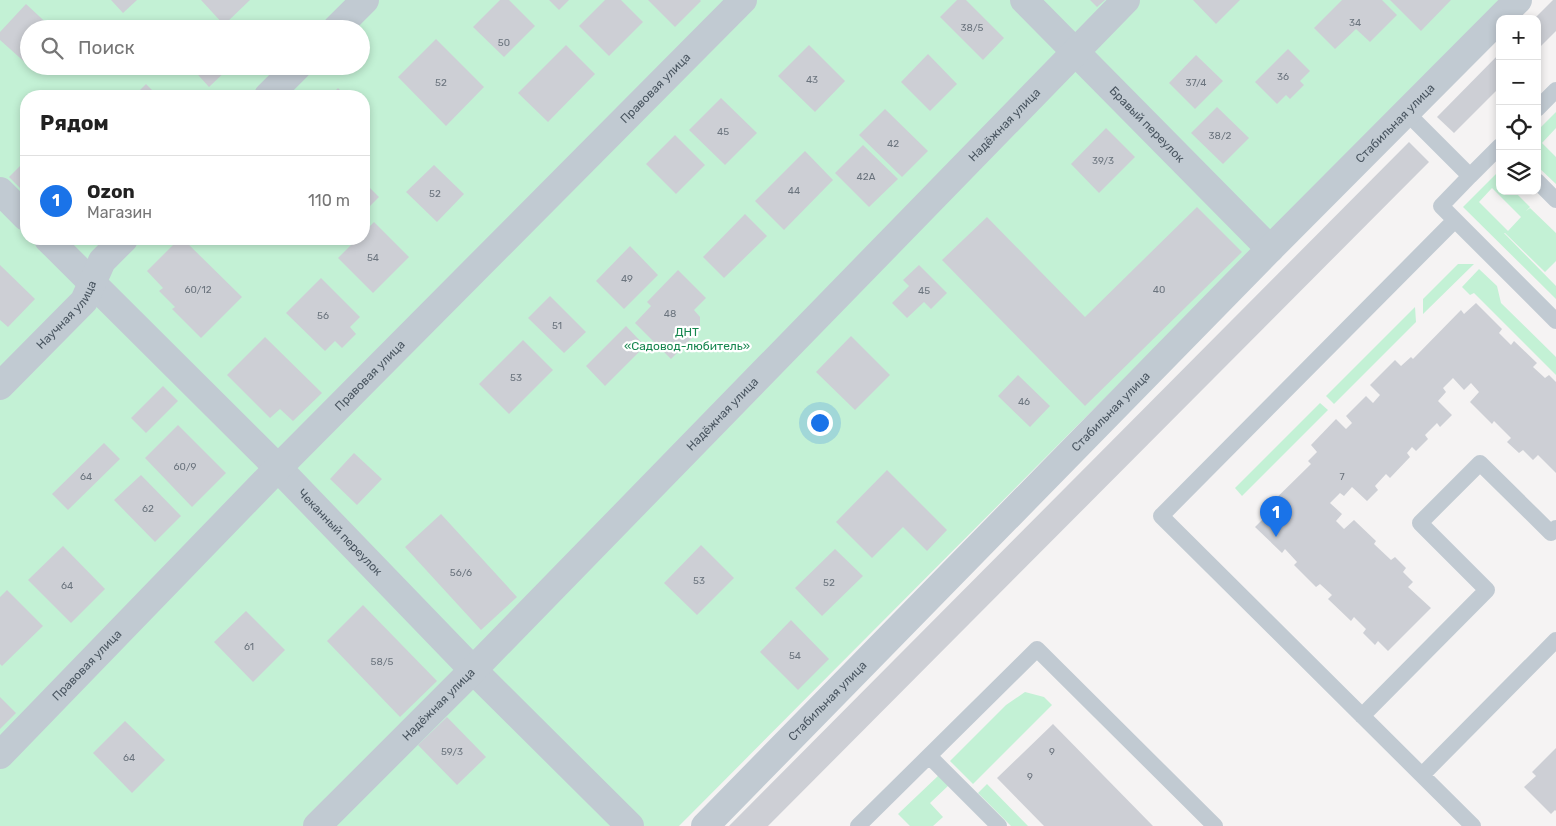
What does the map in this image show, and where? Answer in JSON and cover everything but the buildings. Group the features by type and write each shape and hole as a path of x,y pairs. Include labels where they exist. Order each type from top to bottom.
{"street":[{"path":"345,20 365,0"},
{"name":"Правовая улица","path":"0,755 278,468 743,0"},
{"name":"Бравый переулок","path":"1024,0 1270,249"},
{"name":"Надёжная улица","path":"317,826 473,670 1126,0"},
{"name":"Стабильная улица","path":"705,826 1270,249 1518,0"},
{"path":"274,90 289,75"},
{"path":"0,191 20,211"},
{"name":"Чеканный переулок","path":"54,245 278,468 473,670 630,826"},
{"name":"Научная улица","path":"0,386 84,301 102,261 118,245"}],"lane":[{"path":"1541,105 1556,90"},
{"path":"1406,112 1470,176"},
{"path":"1496,150 1441,206 1556,321"},
{"path":"1541,185 1556,200"},
{"path":"1455,220 1161,516 1473,826"},
{"path":"1362,716 1487,590 1420,523 1480,463 1550,533 1556,528"},
{"path":"1422,775 1556,640"},
{"path":"858,826 1037,649 1214,826"},
{"path":"928,756 999,826"}],"green space":[{"name":"ДНТ «Садовод-любитель»","path":"0,0 1504,0 1272,230 679,826 0,826"},
{"path":"1556,112 1556,128 1542,143 1556,157 1556,184 1541,170 1541,127"},
{"path":"1496,174 1496,192 1492,188 1479,202 1508,231 1521,217 1499,195 1518,195 1530,207 1526,211 1530,208 1556,233 1556,261 1545,272 1504,233 1556,286 1556,299 1463,207"},
{"path":"1458,264 1474,264 1423,314 1423,299"},
{"path":"1479,269 1497,286 1501,303 1556,357 1556,375 1474,293 1470,295 1462,287"},
{"path":"1415,307 1416,322 1334,404 1326,396"},
{"path":"1320,403 1328,410 1242,496 1235,488"},
{"path":"1025,692 1044,697 1052,705 973,784 950,761 1006,705"},
{"path":"939,775 949,785 930,803 943,817 933,826 910,826 898,814"},
{"path":"987,784 1028,826 1011,826 978,793"}],"place":[{"name":"Ozon","path":"1276,537"}]}
